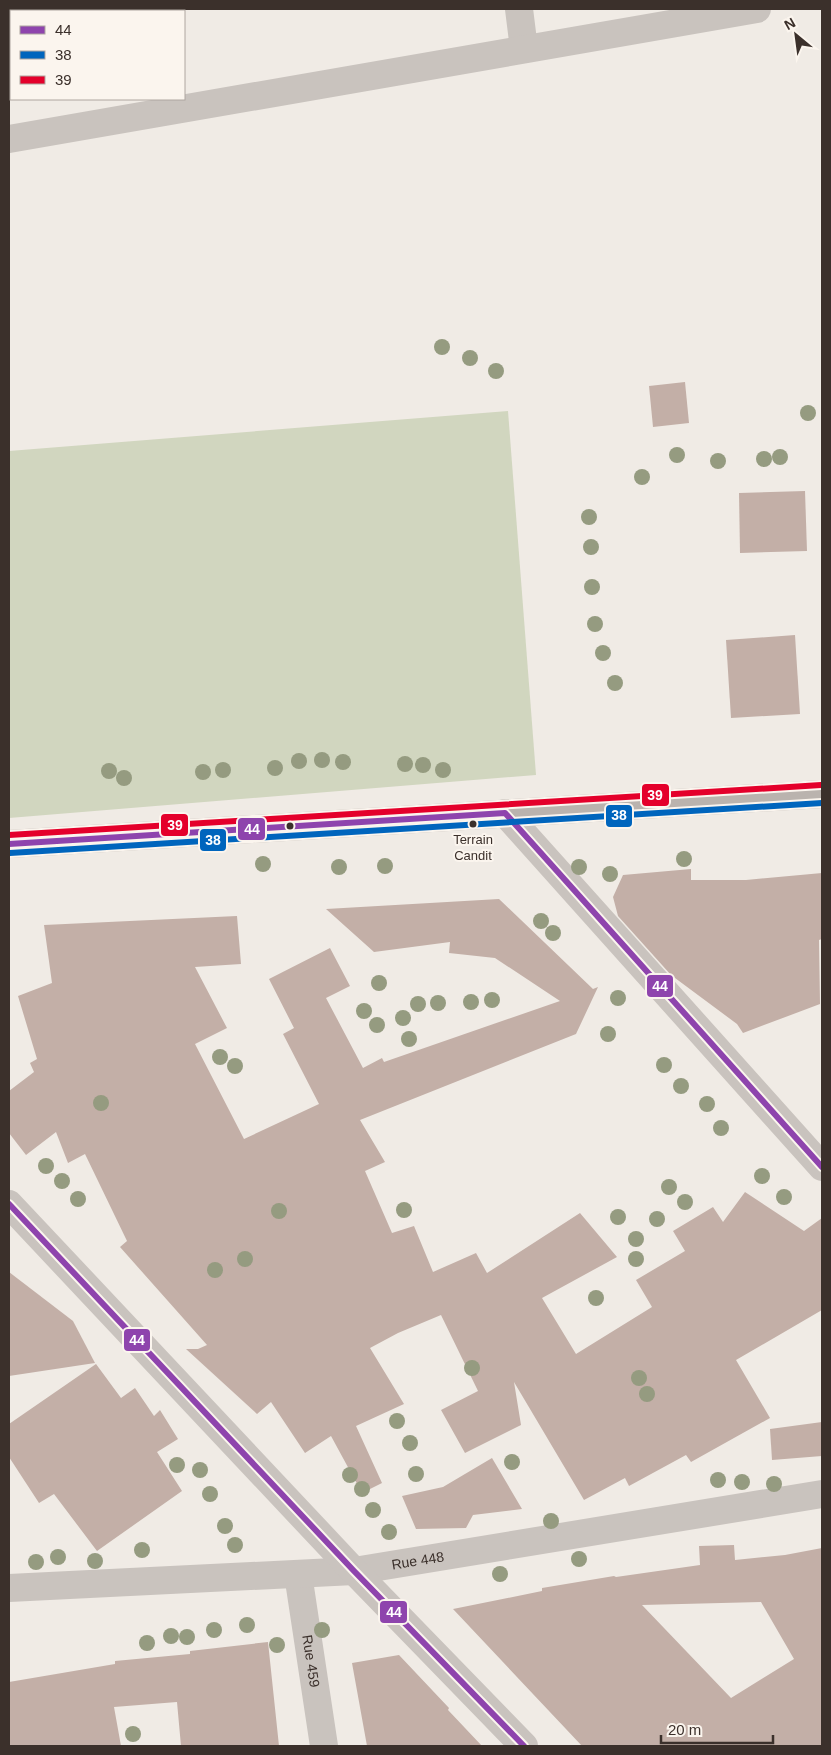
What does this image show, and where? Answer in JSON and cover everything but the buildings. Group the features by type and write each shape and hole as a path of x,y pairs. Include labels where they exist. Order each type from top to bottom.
{"main road":[{"path":"9,844 822,794"}],"street":[{"path":"519,9 524,49"},
{"path":"9,139 154,106 524,49 757,9"},
{"path":"505,814 822,1167"},
{"path":"9,1204 354,1571 524,1746"},
{"name":"Rue 448","path":"9,1588 354,1571 822,1494"},
{"name":"Rue 459","path":"298,1574 324,1746"}],"green space":[{"path":"508,411 536,775 9,818 9,451"}],"transit line":[{"name":"39","path":"9,835 821,785"},
{"name":"38","path":"10,853 822,803"},
{"name":"44","path":"9,844 505,813 822,1167"},
{"name":"44","path":"9,1204 354,1571 524,1746"}],"place":[{"name":"Terrain Candit","path":"473,824"}]}
